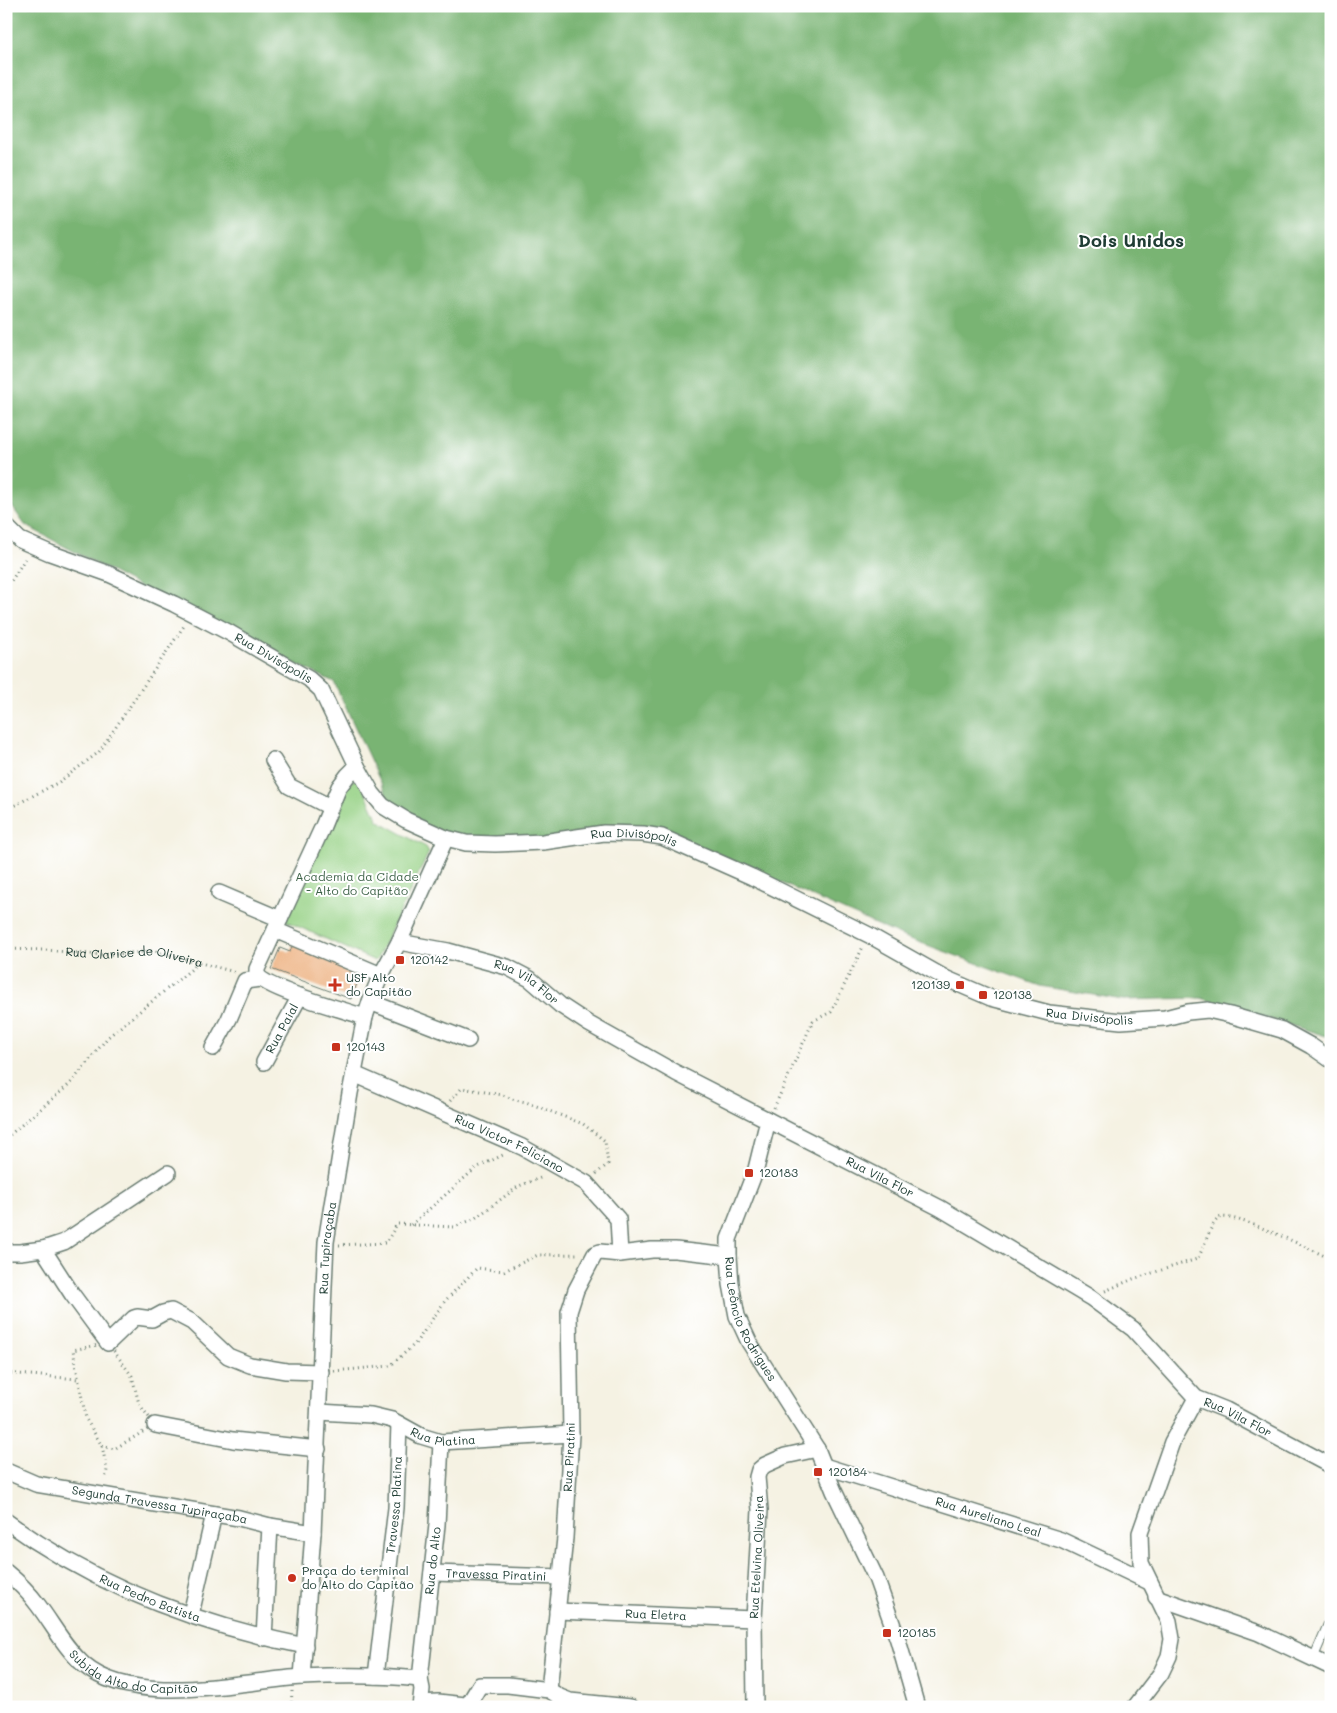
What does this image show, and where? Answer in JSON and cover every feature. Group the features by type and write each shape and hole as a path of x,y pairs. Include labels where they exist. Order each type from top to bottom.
{"street":[{"name":"Rua Divisópolis","path":"6,526 20,540 109,574 192,613 309,679 321,690 372,794 383,806 406,820 446,838 466,843 495,844 543,842 604,833 643,834 662,838 716,860 869,935 946,979 991,998 1049,1013 1121,1021 1155,1019 1208,1010 1282,1030 1331,1060"},
{"path":"273,760 289,786 330,807"},
{"path":"213,1048 245,982 258,974 277,924 339,787 357,766"},
{"name":"Rua Tupiraçaba","path":"302,1677 318,1449 326,1246 354,1074 367,1010 381,975 399,942 446,838"},
{"path":"219,892 277,924 381,975"},
{"name":"Rua Vila Flor","path":"399,942 448,951 507,967 530,979 560,1005 604,1033 619,1039 676,1073 940,1208 1091,1298 1133,1329 1196,1398 1226,1410 1331,1466"},
{"path":"258,974 300,996 367,1010 468,1040"},
{"name":"Rua Paial","path":"264,1062 300,996"},
{"name":"Rua Victor Feliciano","path":"354,1074 522,1147 586,1183 618,1219 620,1254"},
{"name":"Rua Leôncio Rodrigues","path":"768,1120 756,1169 729,1239 729,1256 737,1316 749,1342 817,1449 876,1578 898,1640 917,1707"},
{"path":"6,1252 44,1249 64,1242 168,1173"},
{"path":"44,1249 72,1294 108,1343 134,1318 152,1319 163,1313 171,1312 192,1322 228,1356 250,1365 286,1371 321,1372"},
{"path":"595,1254 600,1252 620,1254 660,1250 729,1256"},
{"name":"Rua Piratini","path":"549,1690 565,1538 571,1434 569,1312 576,1290 595,1254"},
{"path":"1135,1707 1162,1673 1170,1656 1172,1639 1169,1621 1141,1563 1140,1533 1172,1442 1196,1398"},
{"name":"Rua Platina","path":"319,1412 371,1415 392,1420 421,1436 441,1442 571,1434"},
{"name":"Travessa Platina","path":"376,1676 396,1508 399,1424"},
{"path":"155,1425 233,1440 318,1449"},
{"name":"Rua do Alto","path":"420,1705 422,1689 420,1679 438,1525 441,1442"},
{"name":"Rua Etelvina Oliveira","path":"756,1707 754,1619 760,1510 757,1477 759,1470 765,1465 785,1456 817,1449"},
{"name":"Rua Aureliano Leal","path":"824,1466 1061,1540 1149,1582"},
{"name":"Segunda Travessa Tupiraçaba","path":"6,1471 36,1484 102,1494 313,1533"},
{"path":"190,1614 214,1514"},
{"name":"Rua Pedro Batista","path":"6,1521 84,1569 137,1595 230,1628 264,1638 305,1646"},
{"path":"264,1638 270,1526"},
{"name":"Subida Alto do Capitão","path":"6,1572 37,1604 64,1643 84,1666 107,1679 164,1689 214,1688 302,1677 376,1676 420,1679"},
{"name":"Travessa Piratini","path":"432,1573 561,1577"},
{"path":"1156,1597 1259,1633 1331,1667"},
{"name":"Rua Eletra","path":"557,1611 754,1619"},
{"path":"420,1705 438,1702 465,1706 471,1702 480,1685 508,1685 549,1690 560,1697 570,1700 630,1707"}],"lane":[{"path":"1313,1659 1331,1617"}],"path":[{"path":"6,589 32,545"},
{"path":"6,810 59,782 98,752 192,613"},
{"path":"768,1120 813,1021 831,1012 869,935"},
{"name":"Rua Clarice de Oliveira","path":"6,949 103,955 155,951 199,963 258,974"},
{"path":"6,1138 70,1084 108,1037 199,963"},
{"path":"441,1111 462,1088 503,1095 583,1124 605,1141 608,1164 586,1183"},
{"path":"411,1225 476,1168 522,1147"},
{"path":"326,1246 386,1243 397,1224 454,1227 474,1219 518,1186 543,1177 569,1173"},
{"path":"1091,1298 1133,1279 1197,1258 1215,1222 1223,1217 1234,1218 1288,1239 1331,1259"},
{"path":"321,1372 390,1366 415,1344 445,1301 477,1268 504,1271 538,1255 595,1254"},
{"path":"102,1446 114,1449 155,1425 139,1404 132,1376 108,1343 73,1350 86,1419 102,1446 107,1470 102,1494"},
{"path":"6,1373 78,1379"}],"green space":[{"path":"6,6 1331,6 1331,1039 1201,998 1123,1000 1040,986 902,936 652,826 539,845 468,847 395,813 334,682 184,611 25,525 6,498"},
{"name":"Academia da Cidade - Alto do Capitão","path":"359,779 378,820 426,847 429,852 375,961 286,921 339,798 353,780"}],"building":[{"name":"USF Alto do Capitão","path":"293,944 362,971 351,999 271,969 280,948 290,952"}],"place":[{"name":"120142","path":"400,960"},
{"name":"USF Alto do Capitão","path":"335,985"},
{"name":"120139","path":"960,985"},
{"name":"120138","path":"983,995"},
{"name":"120143","path":"336,1047"},
{"name":"120183","path":"749,1173"},
{"name":"120184","path":"818,1472"},
{"name":"Praça do terminal do Alto do Capitão","path":"292,1578"},
{"name":"120185","path":"887,1633"}],"district":[{"name":"Dois Unidos","path":"1131,241"}]}
